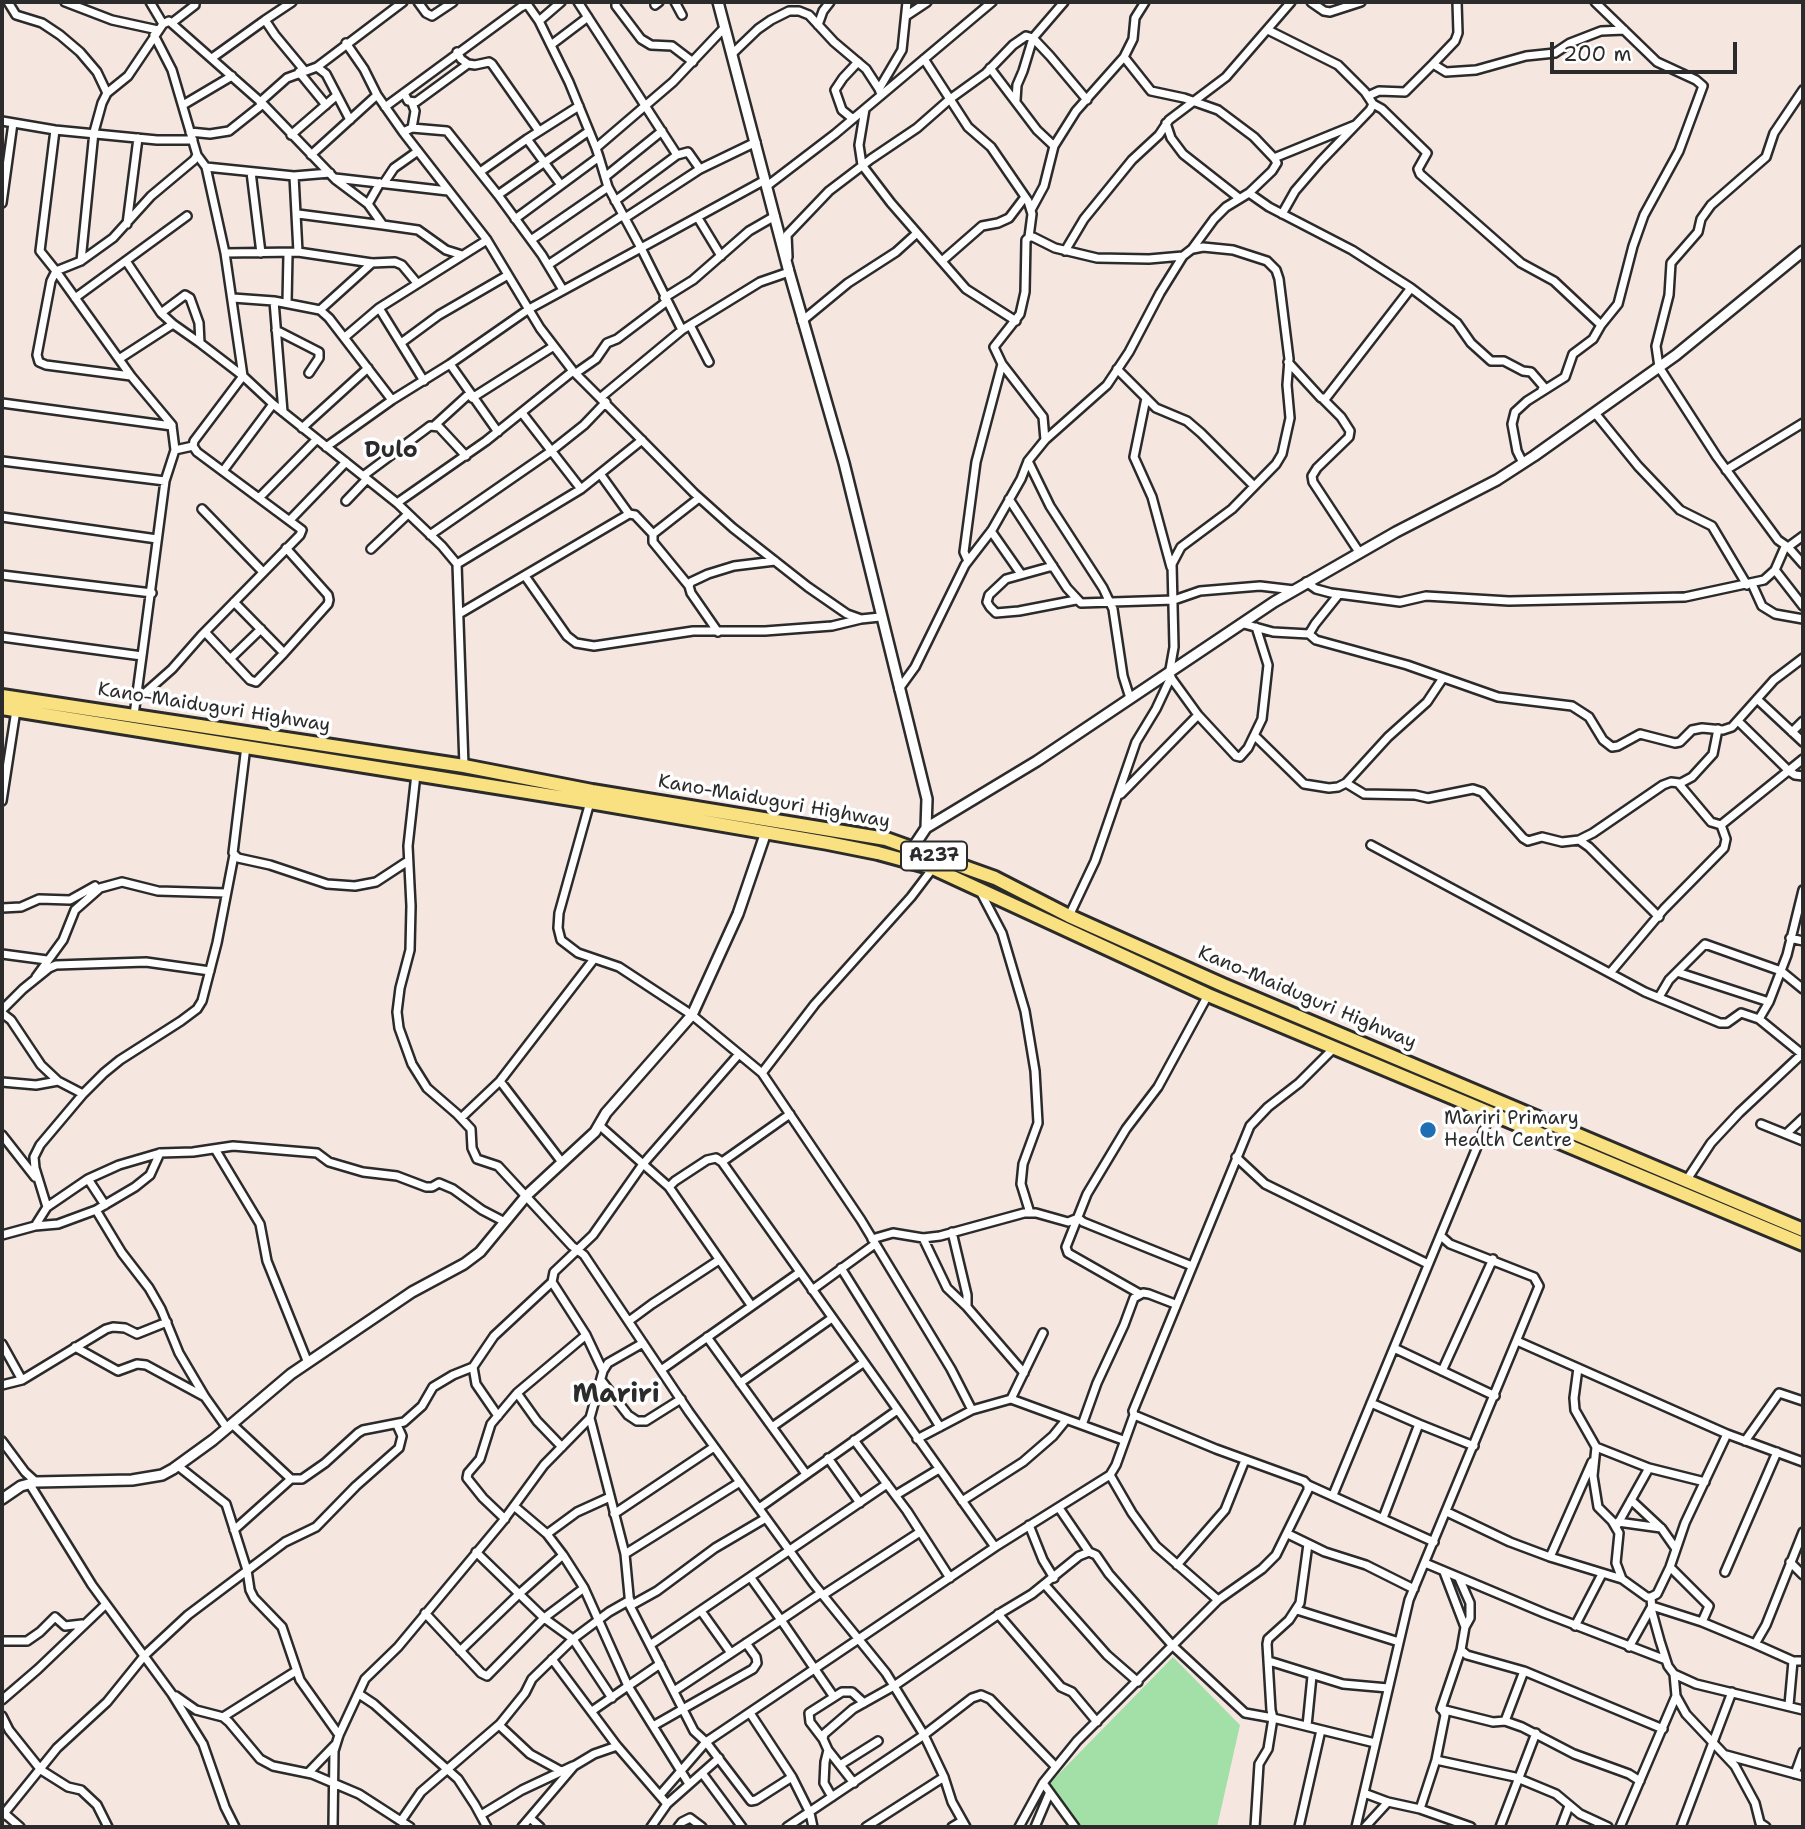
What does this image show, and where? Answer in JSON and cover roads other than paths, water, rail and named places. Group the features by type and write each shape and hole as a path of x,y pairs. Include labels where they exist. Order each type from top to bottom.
{"highway":[{"name":"Kano-Maiduguri Highway","path":"2,696 464,766 592,791 886,839 995,877 1069,916 1223,985 1803,1230"},
{"name":"Kano-Maiduguri Highway","path":"2,708 766,832 878,853 933,868 1208,995 1803,1244"}],"street":[{"path":"8,2 16,15 42,23 61,35 97,72 107,93"},
{"path":"65,2 112,20 158,29"},
{"path":"137,700 172,669 302,530 197,452 194,446 197,436 243,376 233,298 206,167 197,155 150,2"},
{"path":"81,261 94,132 102,103 107,93 128,76 158,29 169,21 173,22 195,5 195,2"},
{"path":"212,58 292,2"},
{"path":"2,120 55,130 138,138 192,136 229,131 287,78 317,67 403,2"},
{"path":"418,2 426,13 432,16 453,2"},
{"path":"539,21 561,2"},
{"path":"578,2 677,155"},
{"path":"616,2 616,6 640,38 651,45 671,46 693,62"},
{"path":"676,2 682,15"},
{"path":"718,2 802,321 844,463 927,799 926,828"},
{"path":"799,11 802,2"},
{"path":"818,25 823,10 830,2"},
{"path":"880,93 902,50 907,2"},
{"path":"906,16 927,2"},
{"path":"326,447 529,309 766,183 853,119 880,93 992,2"},
{"path":"1016,100 1017,85 1033,38 1064,2"},
{"path":"1045,440 1044,417 1002,364 993,347 1020,314 1025,292 1026,240 1029,237 1031,210 1044,186 1054,146 1076,111 1124,57 1133,39 1135,18 1145,2"},
{"path":"1065,251 1084,219 1132,160 1159,135 1166,123 1226,77 1291,2"},
{"path":"1311,2 1330,12 1361,2"},
{"path":"1368,96 1379,91 1405,92 1455,41 1458,33 1457,2"},
{"path":"1523,463 1514,438 1512,419 1519,408 1565,377 1573,354 1593,339 1618,304 1644,215 1679,151 1703,86 1657,62 1595,2"},
{"path":"386,107 457,52 527,3 539,21 579,106 608,187 682,330"},
{"path":"732,54 771,20 789,11 799,11 809,15 834,42 858,62 880,93"},
{"path":"551,45 588,17"},
{"path":"265,20 326,105"},
{"path":"173,22 262,103 332,176 368,204 383,225"},
{"path":"596,148 693,62 725,27"},
{"path":"1269,30 1338,65 1373,104 1382,109 1427,153 1418,169 1420,174 1521,262 1554,281 1601,325"},
{"path":"1433,64 1446,72 1476,70 1527,56 1555,53 1570,43 1601,31 1624,30"},
{"path":"789,272 787,235 829,191 917,128 1026,36 1033,38 1051,56 1087,100"},
{"path":"346,43 364,69 377,95 487,240 529,309 575,372 699,498 775,561 847,614 861,619"},
{"path":"457,52 468,64 492,64 539,131"},
{"path":"899,689 915,667 968,561 991,531 1028,461 1045,440 1107,385 1183,256 1192,249 1214,219 1249,193 1272,171 1276,163 1254,137 1218,110 1193,100 1151,91 1124,57"},
{"path":"924,59 972,132 991,147 1031,210"},
{"path":"853,119 842,110 835,90 858,62"},
{"path":"412,103 468,64"},
{"path":"317,67 326,74 350,120"},
{"path":"990,68 1037,130 1054,146"},
{"path":"183,105 232,76"},
{"path":"1803,90 1774,133 1766,157 1711,205 1701,219 1698,232 1671,263 1669,295 1658,332 1657,346 1659,367 1726,470 1803,564"},
{"path":"404,93 415,111 412,128"},
{"path":"311,155 377,95"},
{"path":"291,135 336,96"},
{"path":"1282,214 1295,191 1358,124 1373,104"},
{"path":"480,172 579,106"},
{"path":"865,109 859,145 862,165 966,289 1016,321"},
{"path":"2,203 13,122"},
{"path":"1166,123 1171,138 1183,154 1239,198"},
{"path":"1274,158 1358,124"},
{"path":"403,132 412,128 447,131 531,240 563,290"},
{"path":"55,130 40,251 118,359 172,426 174,450 165,481 134,715"},
{"path":"498,195 589,131"},
{"path":"605,177 662,131"},
{"path":"127,224 138,138"},
{"path":"527,139 561,185"},
{"path":"548,265 700,169 755,142"},
{"path":"368,204 394,169 418,151"},
{"path":"615,201 677,155 688,152 700,169"},
{"path":"131,376 39,362 37,355 51,281 56,271 81,261 113,238 151,195 197,155"},
{"path":"515,219 599,157"},
{"path":"206,167 295,176 332,176 448,191"},
{"path":"251,172 261,253"},
{"path":"295,176 298,252"},
{"path":"531,240 608,187"},
{"path":"1249,193 1282,214 1341,244 1411,288 1457,324 1471,343 1490,361 1504,361 1531,372 1544,387 1542,390"},
{"path":"942,261 967,241 978,228 1009,218 1025,197"},
{"path":"298,214 418,230 446,250 462,255"},
{"path":"75,298 187,216"},
{"path":"397,503 466,456 575,372 596,359 607,343 617,339 693,281 749,231 775,216"},
{"path":"698,218 721,257"},
{"path":"802,321 848,283 896,252 917,233"},
{"path":"1029,237 1065,251 1097,258 1183,256"},
{"path":"345,337 379,308 487,240"},
{"path":"1069,916 1095,861 1136,742 1156,709 1170,676 1174,647 1173,560 1181,547 1232,509 1276,464 1282,454 1290,418 1288,362 1276,270 1267,261 1233,250 1203,247 1192,249"},
{"path":"912,849 926,828 1037,761 1130,698 1170,676 1306,582 1497,480 1523,463 1659,367 1803,251"},
{"path":"225,253 298,252 372,263 395,262 402,265 417,283"},
{"path":"287,303 289,254"},
{"path":"126,261 161,313 173,324 243,376 302,428 397,503 457,564 464,766"},
{"path":"320,310 372,263"},
{"path":"430,535 550,452 584,425 603,400 682,330 760,282 789,272"},
{"path":"401,343 439,315 508,275"},
{"path":"1323,399 1411,288"},
{"path":"161,313 185,295 190,298 199,323 200,343"},
{"path":"233,298 274,301 320,310 345,337 392,400"},
{"path":"274,301 283,412"},
{"path":"379,308 424,381"},
{"path":"118,359 173,324"},
{"path":"690,325 709,362"},
{"path":"276,330 320,352 309,373"},
{"path":"346,501 365,478 430,426 435,425 471,396 554,345"},
{"path":"1288,362 1350,430 1349,437 1312,476 1313,482 1359,552"},
{"path":"968,561 964,552 976,462 1002,364"},
{"path":"450,365 498,432"},
{"path":"302,428 368,368"},
{"path":"1118,369 1156,408 1187,421 1239,468 1254,486"},
{"path":"1146,398 1134,457 1152,497 1173,571"},
{"path":"2,403 172,426"},
{"path":"223,471 273,404"},
{"path":"522,413 581,489"},
{"path":"1595,413 1638,466 1680,510 1712,526 1762,606 1775,614 1803,619"},
{"path":"1726,470 1803,423"},
{"path":"435,425 466,456"},
{"path":"259,498 317,439"},
{"path":"457,564 581,489 642,440"},
{"path":"174,450 194,446"},
{"path":"2,461 165,481"},
{"path":"1028,461 1051,506 1103,588 1110,604 1123,676 1130,698"},
{"path":"289,520 346,462"},
{"path":"601,475 629,514"},
{"path":"653,534 699,498"},
{"path":"1009,499 1076,600 1081,603 1174,600 1209,590 1260,586 1294,590"},
{"path":"202,509 263,572"},
{"path":"371,549 408,514"},
{"path":"459,614 629,514 635,515 653,534 653,542 689,586 718,632"},
{"path":"2,517 157,539"},
{"path":"991,531 1021,574"},
{"path":"1306,582 1316,589 1339,594 1400,602 1426,596 1557,601 1685,597 1763,580 1775,570 1787,547 1803,536"},
{"path":"205,632 250,680 256,682 284,653 330,600 286,548"},
{"path":"689,586 691,582 716,571 775,561"},
{"path":"1053,566 1006,579 989,595 987,602 993,611 1019,611 1076,600"},
{"path":"1775,570 1803,606"},
{"path":"2,575 152,593"},
{"path":"525,576 568,636 576,643 594,646 693,631 832,626 880,617"},
{"path":"1309,635 1339,594"},
{"path":"234,602 284,653"},
{"path":"1244,624 1273,632 1309,635 1316,640 1509,699 1572,706 1589,718 1603,740 1612,747 1640,734 1675,743 1680,742 1692,730 1702,727 1732,727 1774,680 1803,658"},
{"path":"1170,676 1198,715 1236,756 1240,757 1255,736 1262,719 1268,665 1256,627"},
{"path":"230,659 261,629"},
{"path":"2,637 142,656"},
{"path":"1255,736 1304,784 1329,788 1346,783 1388,737 1427,702 1443,678"},
{"path":"1757,699 1803,742"},
{"path":"2,801 16,710"},
{"path":"1117,797 1198,715"},
{"path":"1792,732 1803,721"},
{"path":"1738,722 1789,771 1803,776"},
{"path":"1346,783 1364,794 1415,795 1428,798 1473,789 1482,792 1528,841 1542,837 1562,842 1579,840 1663,785 1679,783 1692,777 1713,754 1718,729"},
{"path":"47,1207 36,1177 34,1157 40,1145 83,1094 120,1060 197,1009 206,989 234,855 249,732"},
{"path":"1721,825 1803,759"},
{"path":"416,774 408,861 410,950 397,1012 399,1028 412,1065 427,1088 471,1129 472,1148 477,1158 498,1166 584,1255 681,1399 790,1552 894,1686 924,1735 964,1824 952,1827"},
{"path":"1679,783 1681,789 1711,822 1721,825"},
{"path":"590,802 559,913 558,928 561,940 578,953 619,967 691,1015 762,1073 874,1241 951,1369 972,1410"},
{"path":"1610,973 1674,899 1724,848 1726,839 1721,825"},
{"path":"2,1499 32,1482 132,1480 162,1475 178,1466 308,1363 412,1292 464,1264 480,1252 527,1195 595,1132 606,1113 691,1015 738,914 766,832"},
{"path":"1579,840 1659,916"},
{"path":"1371,845 1645,992 1720,1023 1727,1023 1741,1013 1759,1019 1803,1054 1711,1143 1686,1182"},
{"path":"234,855 327,884 355,886 376,882 408,861"},
{"path":"762,1073 815,1004 911,897 933,868"},
{"path":"36,977 62,940 75,910 94,892 105,886 122,883 158,891 226,893"},
{"path":"2,908 22,907 43,898 70,900 98,884 105,886"},
{"path":"978,887 1002,933 1025,1011 1035,1071 1038,1123 1023,1164 1021,1184 1030,1213"},
{"path":"1759,1019 1769,1002 1780,971 1803,890"},
{"path":"1790,938 1803,941"},
{"path":"1660,997 1677,972 1705,944 1780,971 1803,989"},
{"path":"2,954 47,960"},
{"path":"461,1118 500,1081 594,959"},
{"path":"83,1094 58,1081 41,1065 11,1020 2,1012 36,977 49,968 79,963 146,962 210,971"},
{"path":"1677,972 1769,1002"},
{"path":"1175,1304 1149,1294 1140,1294 1068,1253 1066,1247 1078,1218 1077,1213 1087,1194 1126,1129 1158,1087 1208,995"},
{"path":"660,1795 706,1742 995,1547 1110,1475 1175,1304 1250,1126 1333,1049"},
{"path":"234,1530 291,1479 307,1478 363,1430 397,1425 413,1416 422,1406 429,1391 438,1383 473,1367 494,1336 552,1282 555,1272 593,1235 643,1164 739,1054"},
{"path":"2,1082 36,1085 58,1081"},
{"path":"500,1081 561,1161"},
{"path":"1333,1495 1497,1099"},
{"path":"722,1162 790,1114"},
{"path":"1786,1134 1803,1118"},
{"path":"1761,1124 1803,1141"},
{"path":"599,1125 669,1187 751,1305"},
{"path":"2,1135 36,1177"},
{"path":"35,1226 47,1207 88,1179 119,1165 160,1153 233,1146 317,1153 329,1162 363,1172 397,1176 426,1187 439,1183 505,1222"},
{"path":"215,1149 260,1224 267,1261 308,1363"},
{"path":"2,1235 35,1226 58,1224 96,1210 144,1181 150,1175 160,1153"},
{"path":"1236,1157 1265,1184 1428,1264"},
{"path":"669,1187 707,1160 716,1158 722,1162 995,1547"},
{"path":"88,1179 105,1205"},
{"path":"96,1210 122,1253 149,1288 179,1353 205,1397 229,1426 291,1479"},
{"path":"812,1290 874,1241 892,1233 923,1238 1030,1213 1068,1222 1078,1218"},
{"path":"1078,1218 1192,1266"},
{"path":"952,1232 967,1295 967,1307"},
{"path":"1356,1827 1414,1589 1539,1286 1534,1277 1450,1244 1441,1236"},
{"path":"923,1238 947,1289 967,1307 1024,1373"},
{"path":"1442,1371 1493,1259"},
{"path":"629,1321 719,1260"},
{"path":"841,1268 940,1427"},
{"path":"661,1370 800,1272"},
{"path":"552,1282 586,1335 603,1371"},
{"path":"1082,1425 1097,1382 1134,1298 1140,1294"},
{"path":"740,1383 832,1318"},
{"path":"2,1385 22,1380 93,1335 113,1326 137,1334 167,1322"},
{"path":"1011,1399 1043,1333"},
{"path":"505,1519 483,1498 467,1478 468,1473 480,1459 491,1424 517,1393 586,1335"},
{"path":"707,1337 806,1474"},
{"path":"1517,1341 1727,1434 1803,1462"},
{"path":"333,1827 335,1745 365,1679 398,1647 505,1519 544,1465 590,1418 603,1371 608,1363 643,1343"},
{"path":"2,1344 22,1380"},
{"path":"75,1347 116,1371 137,1364 146,1366 205,1397"},
{"path":"1394,1348 1495,1396"},
{"path":"772,1427 863,1363"},
{"path":"473,1367 476,1384 498,1416"},
{"path":"1578,1368 1575,1410 1595,1451 1594,1488 1598,1507 1616,1523 1662,1528"},
{"path":"601,1380 628,1415 637,1421 646,1421 681,1399"},
{"path":"517,1393 537,1421 562,1447"},
{"path":"1745,1441 1779,1393 1803,1401"},
{"path":"917,1439 972,1410 1011,1399 1123,1440"},
{"path":"1371,1403 1474,1446"},
{"path":"759,1508 896,1410"},
{"path":"1134,1415 1304,1481 1434,1542"},
{"path":"590,1418 625,1554 630,1603 694,1731 706,1742 751,1801 792,1777"},
{"path":"962,1501 1023,1462 1053,1436 1066,1420"},
{"path":"1382,1518 1419,1424"},
{"path":"20,1827 3,1815 57,1748 114,1693 145,1655 188,1615 285,1542 316,1527 356,1486 399,1448 402,1436 397,1425"},
{"path":"1629,1647 1670,1567 1685,1523 1727,1434"},
{"path":"854,1440 895,1495 950,1578"},
{"path":"2,1441 32,1482 105,1605 145,1655 204,1744 234,1827"},
{"path":"614,1514 715,1447"},
{"path":"1595,1451 1705,1482"},
{"path":"1550,1557 1595,1451"},
{"path":"1726,1572 1777,1452"},
{"path":"828,1458 860,1503"},
{"path":"1177,1565 1225,1510 1245,1460"},
{"path":"178,1466 224,1501 247,1570 250,1590 286,1635 296,1671 310,1696 339,1735"},
{"path":"1622,1579 1616,1563 1620,1542 1616,1523 1649,1468"},
{"path":"895,1495 939,1469"},
{"path":"1110,1475 1132,1513 1156,1546 1218,1600"},
{"path":"625,1554 740,1482"},
{"path":"650,1645 887,1484"},
{"path":"1018,1827 1055,1766 1218,1600 1262,1569 1276,1555 1288,1534 1308,1485"},
{"path":"547,1534 577,1512 610,1497"},
{"path":"1632,1500 1662,1528 1676,1549"},
{"path":"514,1506 547,1534 584,1588 628,1686 689,1784"},
{"path":"1059,1508 1089,1552 1096,1555 1109,1574 1173,1646 1245,1713 1375,1743"},
{"path":"1447,1512 1510,1542 1622,1579 1651,1602 1793,1661 1803,1661"},
{"path":"401,1821 421,1791 499,1725 525,1693 530,1682 573,1639 598,1620 657,1591 715,1548 766,1518"},
{"path":"1029,1525 1043,1560 1054,1578"},
{"path":"674,1691 920,1532"},
{"path":"1755,1644 1766,1625 1803,1532"},
{"path":"1288,1534 1325,1552 1366,1565 1414,1589"},
{"path":"1255,1827 1259,1764 1268,1749 1273,1718 1270,1710 1269,1639 1297,1611 1308,1544"},
{"path":"476,1552 544,1618 573,1639 612,1698"},
{"path":"823,1739 824,1734 864,1703 894,1686 1045,1585 1079,1556 1089,1552"},
{"path":"460,1651 563,1555"},
{"path":"1790,1562 1803,1575"},
{"path":"1425,1563 1575,1626 1666,1660"},
{"path":"1670,1567 1709,1606 1702,1622"},
{"path":"1444,1572 1465,1627"},
{"path":"1575,1626 1602,1574"},
{"path":"751,1578 834,1697"},
{"path":"1441,1709 1470,1618 1470,1603 1459,1578"},
{"path":"1045,1585 1107,1655 1138,1682"},
{"path":"425,1613 486,1676 544,1618 584,1588"},
{"path":"1651,1602 1666,1660 1674,1674 1676,1696 1686,1714 1735,1766 1755,1803 1760,1823 1766,1827"},
{"path":"2,1700 38,1670 105,1605"},
{"path":"701,1611 731,1653"},
{"path":"1297,1611 1399,1642"},
{"path":"998,1614 1061,1687 1072,1692 1097,1722"},
{"path":"2,1641 27,1641 55,1616 65,1626 83,1624"},
{"path":"653,1726 753,1669 757,1663 746,1643"},
{"path":"1461,1650 1467,1655 1524,1671 1663,1729"},
{"path":"552,1659 617,1746 667,1804"},
{"path":"1269,1661 1343,1684 1388,1688"},
{"path":"1789,1705 1793,1661"},
{"path":"592,1711 660,1664"},
{"path":"223,1717 296,1671"},
{"path":"1506,1721 1524,1671"},
{"path":"1674,1674 1696,1684 1803,1710"},
{"path":"1307,1726 1312,1675"},
{"path":"854,1783 810,1722 809,1713 842,1692 852,1692 864,1703"},
{"path":"1681,1827 1732,1692"},
{"path":"172,1693 197,1710 223,1717 260,1759 274,1766 308,1773 359,1794 410,1827"},
{"path":"359,1694 401,1727 463,1785 487,1827"},
{"path":"788,1827 924,1735 972,1698 981,1695 990,1699 1055,1766"},
{"path":"1620,1827 1676,1696"},
{"path":"1441,1709 1493,1722 1506,1721 1536,1733 1574,1754 1629,1774 1640,1781"},
{"path":"1420,1809 1436,1760 1445,1714 1441,1709"},
{"path":"750,1713 792,1777 810,1813 813,1827"},
{"path":"2,1716 9,1730 41,1770 68,1787 81,1790 97,1805 108,1827"},
{"path":"499,1725 530,1754 561,1771"},
{"path":"1299,1827 1321,1730"},
{"path":"1500,1827 1536,1733"},
{"path":"840,1765 878,1741"},
{"path":"308,1773 335,1745"},
{"path":"481,1815 499,1802 594,1754 617,1746"},
{"path":"828,1750 824,1783 832,1797"},
{"path":"1725,1755 1799,1775 1803,1752"},
{"path":"651,1827 659,1820 667,1804 719,1758"},
{"path":"1436,1760 1517,1778 1556,1794 1580,1814 1608,1827"},
{"path":"522,1827 574,1766"},
{"path":"702,1773 742,1827"},
{"path":"866,1827 944,1777"},
{"path":"1043,1783 1075,1827"},
{"path":"1364,1793 1471,1827"},
{"path":"1035,1827 1049,1794"},
{"path":"1365,1827 1388,1802"},
{"path":"1561,1827 1569,1806"},
{"path":"530,1818 540,1827"},
{"path":"678,1827 687,1818 702,1827"},
{"path":"659,1820 664,1827"}],"place":[{"name":"Mariri Primary Health Centre","path":"1428,1130"}],"district":[{"name":"Dulo","path":"391,451"},
{"name":"Mariri","path":"616,1395"}]}
